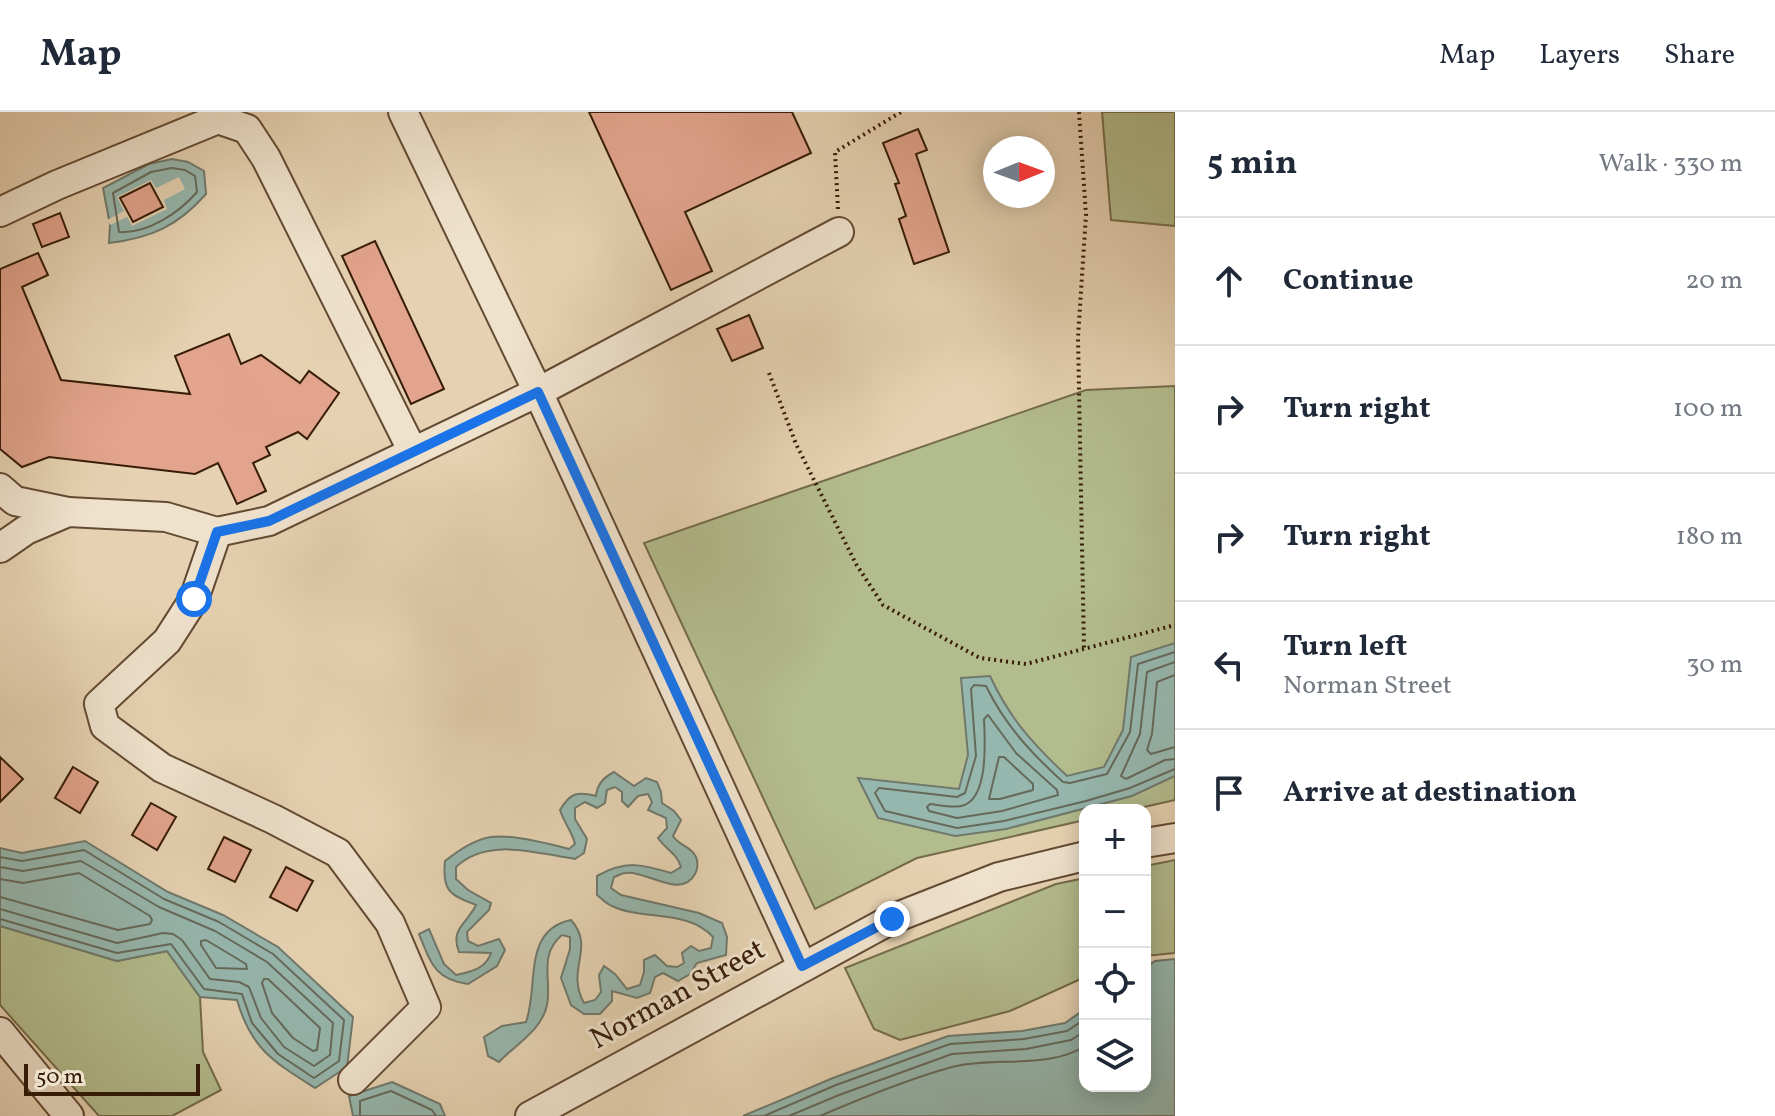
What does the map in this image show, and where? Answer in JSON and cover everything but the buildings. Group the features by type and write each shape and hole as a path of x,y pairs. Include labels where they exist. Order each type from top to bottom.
{"street":[{"path":"403,112 538,392 802,966"},
{"path":"0,212 57,185 218,119 243,120 266,158 413,452"},
{"path":"0,488 15,501 68,512 166,517 217,532 269,521 538,392 839,232"},
{"path":"0,548 26,530 68,512"},
{"path":"217,532 194,599 167,641 99,704 105,726 162,768 338,853 390,923 426,1007 353,1080"},
{"path":"1151,842 1175,838"},
{"name":"Norman Street","path":"530,1116 892,919 999,877 1079,857"},
{"path":"0,1032 69,1116"}],"path":[{"path":"839,232 835,152 901,112"},
{"path":"1077,112 1086,215 1078,337 1084,648"},
{"path":"769,373 796,444 856,564 883,605 980,658 1026,664 1175,625"}],"green space":[{"path":"1102,112 1175,112 1175,226 1111,220"},
{"path":"1175,386 1175,800 1151,805 1079,804 1079,821 917,858 815,909 644,543 1086,390"},
{"path":"1175,860 1175,953 1151,955 1151,865"},
{"path":"1079,879 1079,980 1010,1011 900,1040 874,1029 845,968 1056,884"},
{"path":"0,926 117,961 167,951 200,997 203,1052 221,1090 172,1116 99,1116 0,1005"}],"water":[{"path":"172,159 188,162 204,171 206,194 163,229 138,238 109,243 110,225 103,188 149,164"},
{"path":"1175,643 1175,776 1132,796 1101,804 1079,804 1079,810 1006,829 955,836 878,818 858,778 959,789 968,755 961,678 990,676 1023,730 1067,776 1104,767 1123,730 1131,657"},
{"path":"614,772 634,786 646,778 657,782 662,803 681,820 673,836 694,853 697,865 695,874 681,884 623,873 614,877 611,888 621,895 699,913 722,923 727,937 726,955 697,963 690,974 678,981 663,973 655,977 650,993 637,998 612,991 612,1001 600,1014 584,1014 571,1005 561,978 570,949 570,937 562,935 548,959 548,996 544,1014 534,1030 499,1062 488,1056 484,1037 502,1026 526,1022 539,947 545,935 556,926 571,920 578,930 581,950 577,980 584,1003 595,1000 601,992 599,975 604,966 627,989 640,985 644,960 655,955 667,966 677,967 684,963 682,953 691,946 699,951 711,948 713,937 691,922 624,910 610,905 597,895 597,876 617,868 642,866 671,873 681,867 677,858 658,838 667,828 666,818 648,810 652,802 648,794 638,796 628,807 622,801 622,792 615,787 607,790 605,803 597,808 585,802 575,808 575,819 587,839 584,853 575,859 528,851 497,850 482,852 456,867 456,879 491,903 489,910 467,932 468,941 478,946 499,939 505,950 497,966 468,984 441,974 431,961 419,934 429,929 444,964 456,975 481,966 491,953 459,952 458,932 476,905 449,890 445,879 445,861 472,843 499,836 569,849 575,844 560,810 575,795 596,796 602,781"},
{"path":"85,841 168,892 223,915 278,947 353,1017 347,1067 315,1088 300,1079 257,1043 237,1000 200,997 167,951 117,961 0,926 0,848 22,853"},
{"path":"1175,959 1175,1116 743,1116 833,1078 948,1036 1022,1031 1065,1023 1079,1013 1079,1092 1151,1092 1151,964"},
{"path":"392,1082 440,1104 445,1116 353,1116 349,1096"}],"pier":[{"path":"179,177 185,189 164,200 167,209 132,226 127,217 110,225 107,220 124,211 117,197 151,180 156,188"}],"route":[{"path":"194,599 217,532 269,521 538,392 802,966 892,919"}]}
